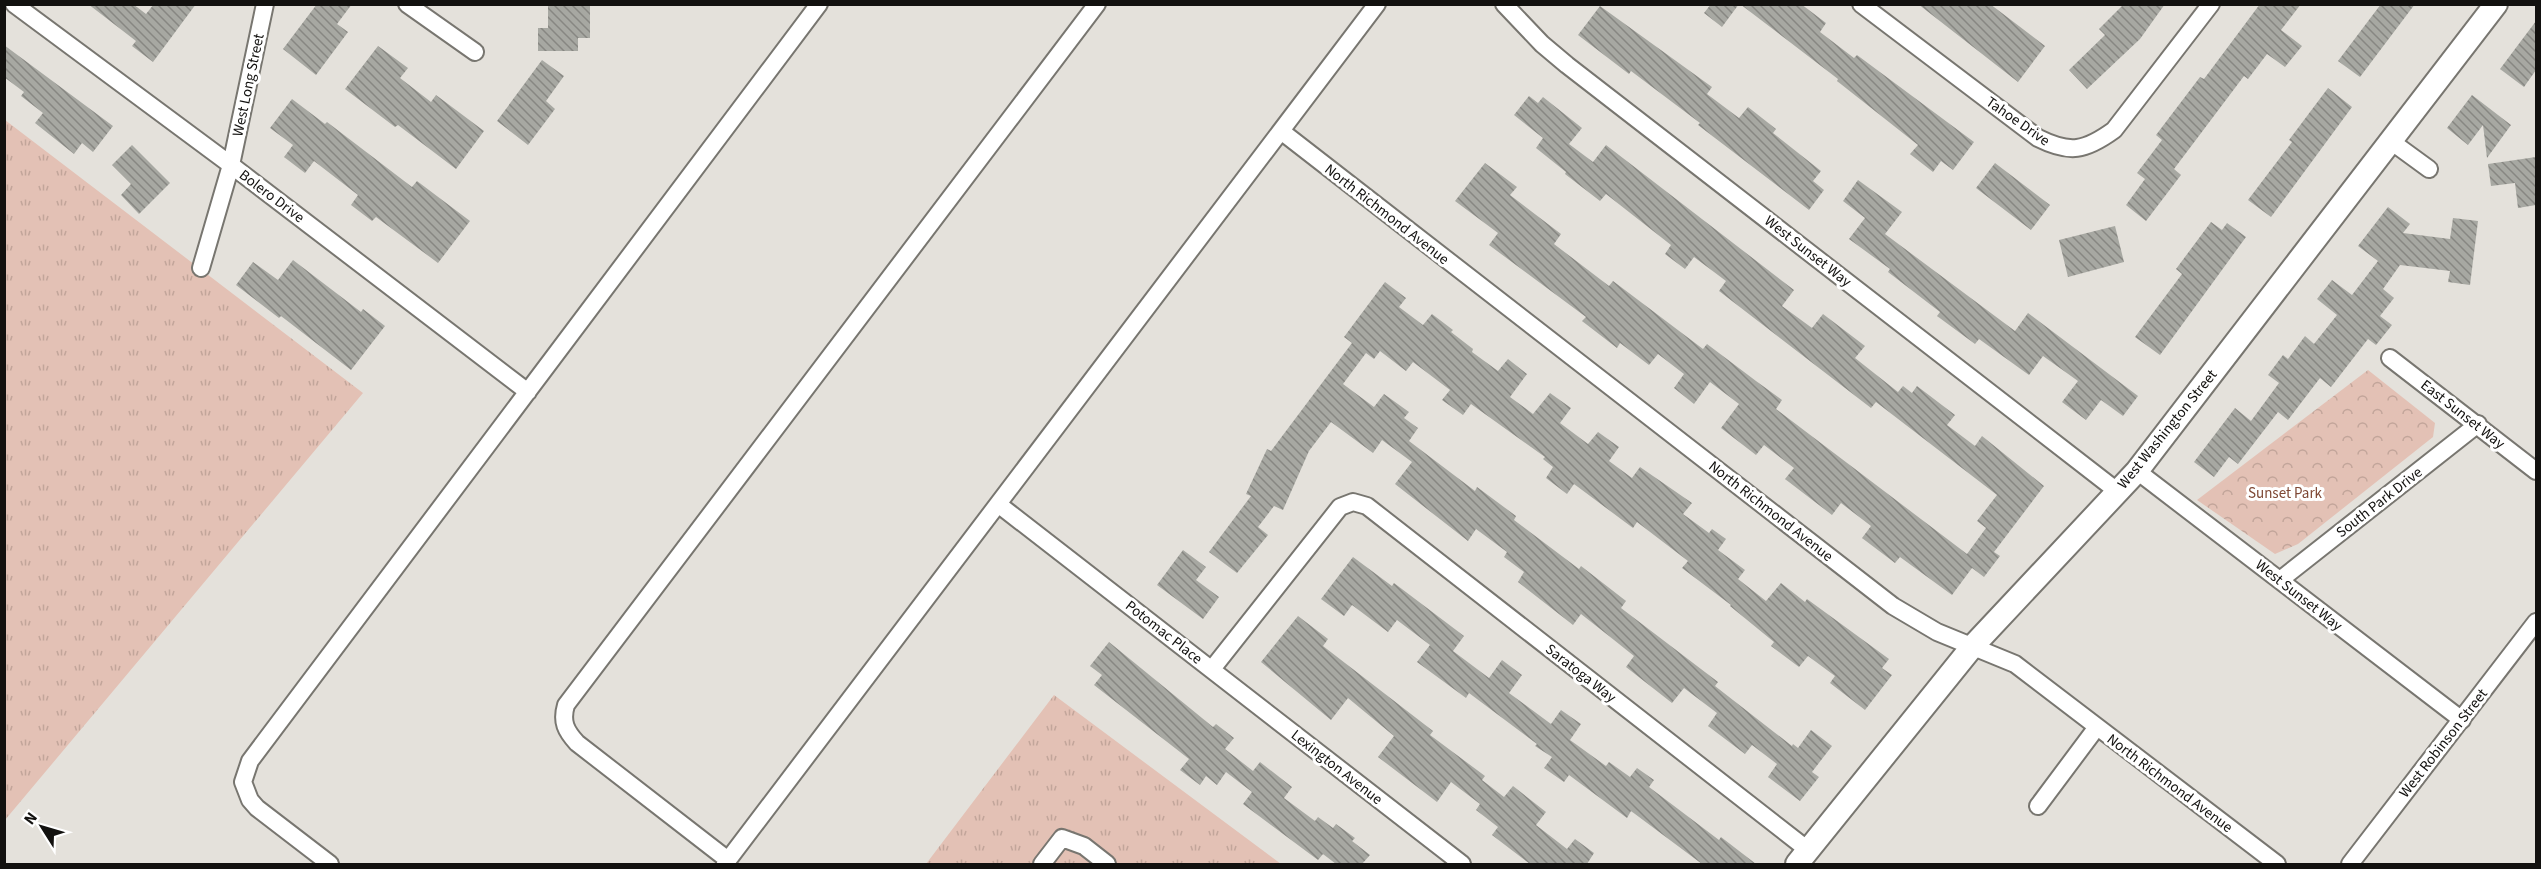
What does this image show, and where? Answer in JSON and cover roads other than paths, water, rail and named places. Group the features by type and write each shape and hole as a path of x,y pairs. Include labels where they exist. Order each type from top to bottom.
{"street":[{"name":"Bolero Drive","path":"14,4 231,165 528,392"},
{"name":"West Long Street","path":"201,268 231,165 265,4"},
{"path":"407,4 475,52"},
{"path":"330,864 257,808 246,792 243,782 245,772 258,750 819,4"},
{"path":"1096,4 566,705 563,715 564,725 577,743 727,862 1377,4"},
{"name":"West Sunset Way","path":"1504,4 1542,44 1567,65 2117,491"},
{"name":"Tahoe Drive","path":"1861,4 2038,138 2056,148 2079,149 2097,143 2114,130 2211,4"},
{"name":"West Washington Street","path":"1802,857 1972,647 2137,471 2496,4"},
{"name":"North Richmond Avenue","path":"1281,132 1893,606 1937,632 2015,664 2277,864"},
{"path":"2392,142 2428,169"},
{"name":"East Sunset Way","path":"2390,358 2536,471"},
{"name":"South Park Drive","path":"2280,580 2478,424"},
{"name":"West Sunset Way","path":"2137,471 2462,720"},
{"name":"Potomac Place","path":"998,504 1212,669 1340,507 1353,501"},
{"name":"Saratoga Way","path":"1353,501 1367,506 1802,857"},
{"name":"West Robinson Street","path":"2350,864 2536,622"},
{"name":"Lexington Avenue","path":"1212,669 1462,864"},
{"path":"2038,806 2097,727"},
{"path":"1042,864 1062,838 1084,846 1107,864"}],"park label":[{"name":"Sunset Park","path":"2285,493"}]}
